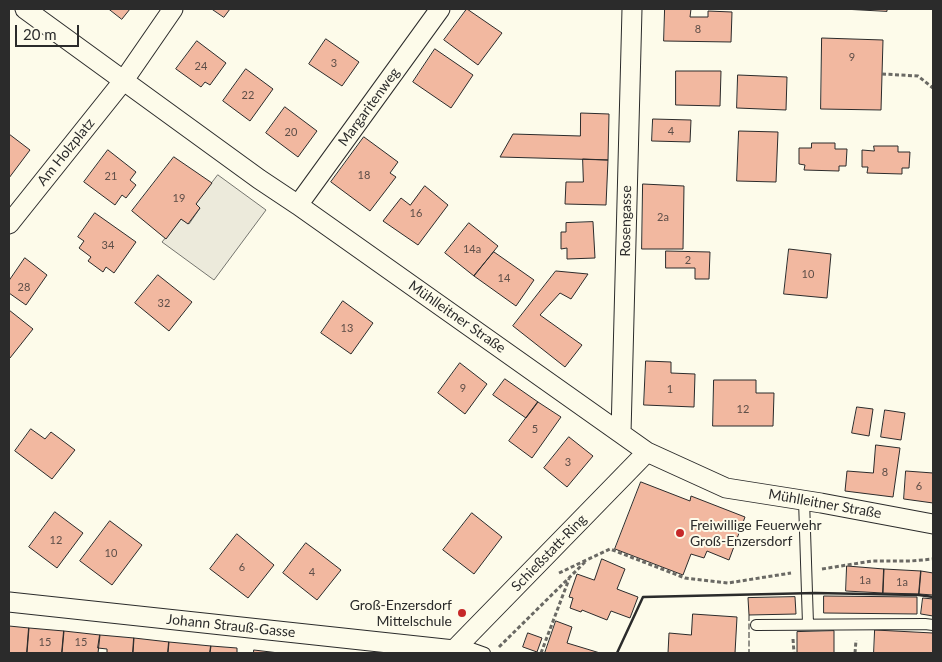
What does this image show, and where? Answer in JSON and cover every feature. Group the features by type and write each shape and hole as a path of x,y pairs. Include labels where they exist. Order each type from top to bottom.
{"street":[{"name":"Mühlleitner Straße","path":"25,9 259,180 298,205 647,452 726,488 804,500 933,524"},
{"name":"Am Holzplatz","path":"9,224 124,80 173,9"},
{"name":"Margaritenweg","path":"298,205 440,9"},
{"name":"Rosengasse","path":"621,433 632,9"},
{"name":"Schießstatt-Ring","path":"453,652 647,452"},
{"name":"Johann Strauß-Gasse","path":"9,602 453,652"}],"lane":[{"path":"804,500 808,624"},
{"path":"756,625 933,625"},
{"path":"453,652 471,648 485,653"}],"path":[{"path":"882,74 918,76 933,88"},
{"path":"555,575 610,549 685,578 728,583 872,561 911,562 933,558"},
{"path":"493,653 587,560"},
{"path":"541,653 569,578"}],"shaded area":[{"path":"218,175 266,210 214,280 162,242 181,219 189,224 200,208 196,204"}],"building":[{"path":"109,9 130,9 122,19"},
{"path":"212,9 230,9 224,17"},
{"path":"467,9 502,33 478,65 444,40"},
{"path":"665,9 691,9 690,17 708,17 708,11 732,12 731,42 664,41"},
{"path":"843,9 887,9 887,11"},
{"path":"822,38 883,40 881,110 821,109"},
{"path":"326,39 359,62 342,86 309,64"},
{"path":"197,41 226,63 210,85 205,82 201,87 176,69"},
{"path":"435,49 473,75 451,108 413,82"},
{"path":"246,69 273,89 250,121 223,101"},
{"path":"676,71 721,71 720,106 676,105"},
{"path":"738,75 787,77 786,110 737,108"},
{"path":"285,107 317,131 298,157 266,133"},
{"path":"581,113 609,114 608,160 500,157 513,134 580,136"},
{"path":"653,119 691,120 690,142 652,141"},
{"path":"739,131 778,132 776,182 737,181"},
{"path":"9,134 30,150 9,178"},
{"path":"364,137 398,162 390,173 396,177 370,211 331,182"},
{"path":"812,143 835,143 835,149 847,149 846,166 839,166 839,171 804,170 805,165 799,164 799,148 811,148"},
{"path":"874,146 898,146 898,152 910,152 909,168 902,168 902,174 867,173 868,167 862,167 862,150 874,151"},
{"path":"108,150 136,172 130,180 136,185 126,198 122,195 115,205 84,182"},
{"path":"174,157 212,183 196,204 200,208 188,224 181,219 166,239 132,211"},
{"path":"583,159 608,160 606,205 565,204 566,182 583,182"},
{"path":"643,184 684,186 683,249 642,249"},
{"path":"425,186 448,205 418,245 383,221 401,198 410,205"},
{"path":"95,213 136,242 114,273 106,267 103,272 88,261 91,257 79,248 84,241 78,237"},
{"path":"593,222 595,258 567,259 567,248 561,249 561,232 566,232 566,223"},
{"path":"469,223 498,246 474,276 445,253"},
{"path":"789,249 831,254 827,298 784,294"},
{"path":"666,251 710,252 709,279 695,279 695,268 666,268"},
{"path":"494,252 534,280 516,306 474,276"},
{"path":"25,258 47,275 26,305 9,293 9,281"},
{"path":"556,271 588,274 571,299 560,293 540,315 582,345 565,367 513,326"},
{"path":"158,275 192,302 169,331 135,303"},
{"path":"343,301 373,323 351,354 321,333"},
{"path":"9,310 33,329 10,358 9,357"},
{"path":"646,361 671,362 671,373 695,374 694,407 644,405"},
{"path":"460,363 487,384 465,414 438,393"},
{"path":"505,379 538,402 526,418 493,395"},
{"path":"714,380 756,380 756,393 774,393 773,426 713,426"},
{"path":"538,402 561,417 532,458 509,441"},
{"path":"857,407 873,409 869,436 852,433"},
{"path":"885,410 905,413 901,440 881,437"},
{"path":"31,429 45,439 51,432 75,450 52,479 15,451"},
{"path":"569,437 593,456 567,487 544,468"},
{"path":"876,445 900,448 893,497 845,491 847,471 873,473"},
{"path":"906,471 933,473 933,503 904,499"},
{"name":"Freiwillige Feuerwehr Groß-Enzersdorf","path":"641,482 690,501 691,496 745,517 729,560 707,551 704,558 691,554 683,575 615,549"},
{"path":"55,512 83,533 57,568 29,547"},
{"path":"472,513 502,537 474,574 443,550"},
{"path":"110,521 142,545 112,585 80,561"},
{"path":"237,534 274,565 248,598 210,569"},
{"path":"306,543 341,570 317,600 283,573"},
{"path":"602,559 625,569 617,589 638,597 630,618 611,611 607,620 582,610 581,612 570,608 573,598 569,597 577,574 594,580"},
{"path":"847,566 884,569 883,593 846,591"},
{"path":"884,569 921,571 919,594 883,593"},
{"path":"921,571 933,573 933,595 919,594"},
{"path":"824,596 917,597 917,614 824,613"},
{"path":"795,597 796,614 749,615 748,598"},
{"path":"923,598 933,599 933,616 921,614"},
{"path":"693,614 737,617 735,653 668,653 669,633 691,635"},
{"path":"556,621 572,627 567,643 600,653 545,653"},
{"path":"9,626 29,628 27,653 9,653"},
{"path":"29,628 64,631 62,653 27,653"},
{"path":"875,630 933,633 933,653 874,653"},
{"path":"64,631 100,635 98,653 62,653"},
{"path":"834,631 834,653 797,653 797,632"},
{"path":"528,633 542,638 537,652 523,647"},
{"path":"100,635 134,638 133,653 107,653 107,649 98,648"},
{"path":"134,638 169,642 168,653 133,653"},
{"path":"169,642 211,646 210,653 168,653"},
{"path":"211,646 237,648 237,653 210,653"},
{"path":"254,650 279,653 254,653"}],"fence":[{"path":"749,615 749,653"}],"wall":[{"path":"617,653 643,597 815,593 919,595 933,597"}],"place":[{"name":"Freiwillige Feuerwehr Groß-Enzersdorf","path":"680,533"},
{"name":"Groß-Enzersdorf Mittelschule","path":"462,613"}]}
